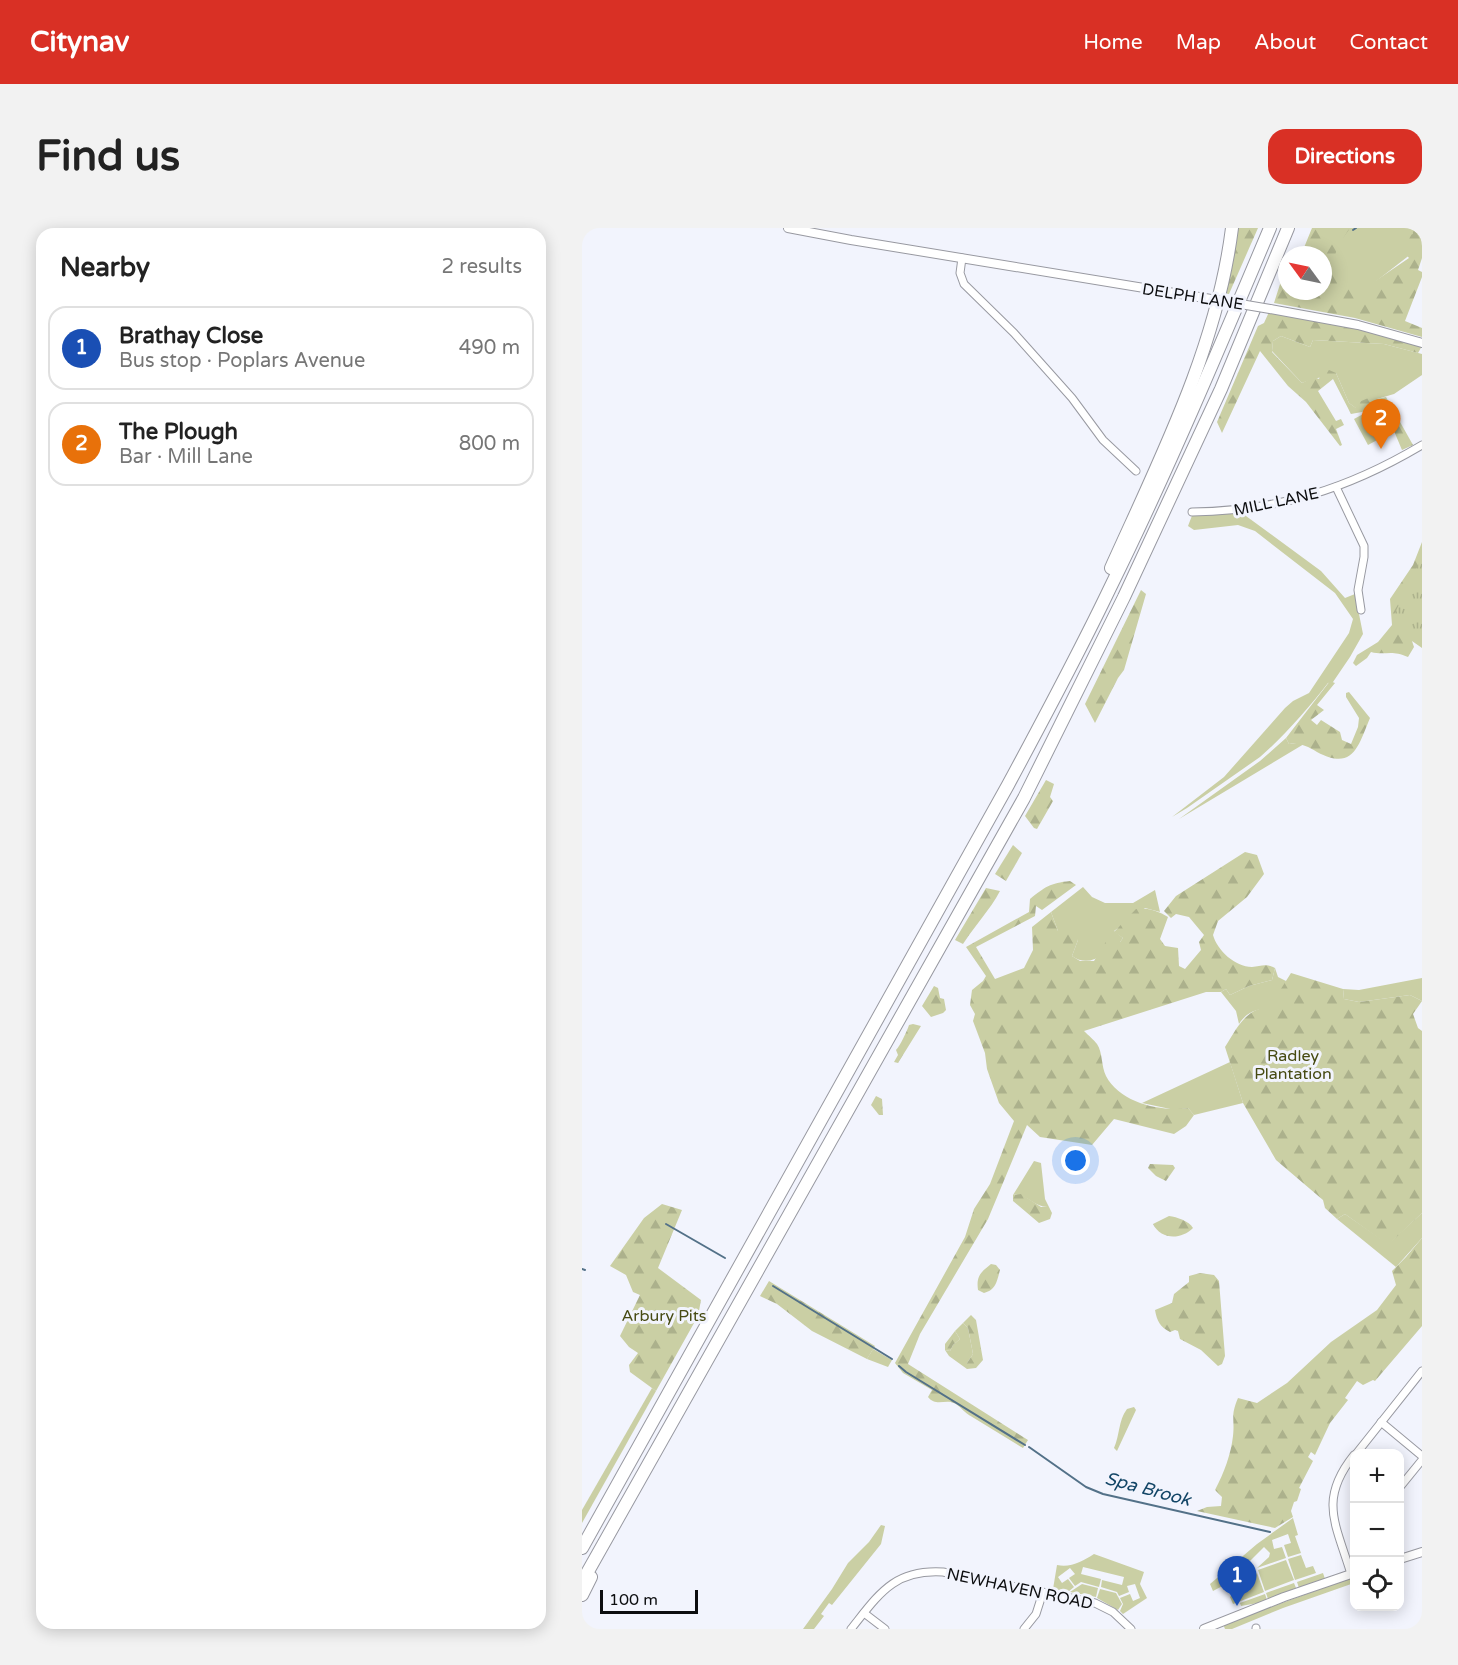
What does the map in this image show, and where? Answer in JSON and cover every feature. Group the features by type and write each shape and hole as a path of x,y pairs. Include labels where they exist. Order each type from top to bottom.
{"highway":[{"path":"1008,785 1111,567 1180,412 1216,310 1232,228"},
{"path":"582,1548 1066,677 1155,494 1270,228"},
{"path":"582,1582 1024,798 1124,597 1211,410 1288,228"},
{"path":"582,1542 623,1475"},
{"path":"582,1595 639,1482"}],"street":[{"name":"DELPH LANE","path":"788,228 1270,309 1358,325 1422,343"},
{"path":"962,258 960,273 964,284 1014,333 1065,390 1103,440 1136,471"},
{"name":"MILL LANE","path":"1192,512 1224,512 1265,507 1298,499 1336,487 1422,445"},
{"path":"1336,487 1364,546 1364,562 1358,590 1361,610"},
{"path":"1359,1449 1422,1371"},
{"path":"1381,1422 1422,1458 1404,1482"},
{"path":"1350,1460 1341,1472 1334,1490 1332,1506 1350,1563"},
{"path":"1404,1558 1422,1554"},
{"name":"NEWHAVEN ROAD","path":"851,1629 889,1585 901,1578 927,1571 943,1572 1100,1605 1117,1615 1131,1629"},
{"path":"1204,1629 1350,1574"},
{"path":"1024,1629 1036,1614 1043,1592"},
{"path":"864,1613 885,1629"}],"green space":[{"path":"1234,228 1258,228 1229,294 1222,293"},
{"path":"1312,228 1350,228 1337,249 1336,265 1338,271 1347,280 1365,288 1409,258 1403,251 1402,237 1413,234 1412,228 1422,228 1422,258 1418,270 1422,272 1422,277 1405,321 1422,328 1422,337 1355,318 1274,303 1278,290 1278,300 1332,300 1332,246 1305,246"},
{"path":"1327,228 1422,228 1420,247 1357,296 1332,266 1332,246 1324,246"},
{"path":"1269,312 1364,328 1422,346 1418,353 1384,344 1313,340 1310,347 1281,336 1273,341 1272,352 1302,383 1314,377 1319,379 1321,372 1329,370 1336,373 1349,403 1356,408 1359,402 1373,396 1377,399 1386,397 1413,445 1402,450 1379,403 1362,412 1351,414 1333,379 1318,391 1336,421 1341,419 1344,425 1336,429 1342,445 1340,446 1306,402 1288,386 1260,351 1222,433 1217,422 1258,326 1264,323"},
{"path":"1281,336 1310,347 1313,340 1384,344 1422,354 1422,375 1394,394 1357,409 1349,403 1336,373 1302,383 1272,351 1273,341"},
{"path":"1380,405 1394,431 1368,445 1354,419"},
{"path":"1245,510 1246,516 1321,571 1345,598 1355,594 1363,634 1333,682 1328,683 1296,722 1269,749 1172,817 1224,777 1285,708 1309,693 1349,633 1353,619 1335,593 1255,531 1238,525 1194,530 1188,526 1193,513"},
{"path":"1422,542 1422,648 1412,641 1414,647 1408,657 1397,653 1371,652 1356,666 1353,663 1357,655 1378,642 1392,625 1390,599 1413,565"},
{"path":"1422,557 1422,641 1392,619"},
{"path":"1141,590 1146,594 1124,670 1095,723 1085,704"},
{"path":"1330,681 1335,683 1317,705 1324,710 1311,720 1317,725 1321,720 1340,732 1342,740 1351,744 1359,718 1346,697 1346,693 1349,692 1370,718 1353,753 1339,759 1329,757 1304,745 1289,744 1286,738"},
{"path":"1286,738 1289,744 1304,744 1179,819 1260,761"},
{"path":"1046,780 1054,784 1050,797 1053,801 1037,829 1025,816"},
{"path":"1013,845 1022,853 1006,881 995,874"},
{"path":"1245,852 1257,855 1264,874 1247,897 1218,921 1213,935 1218,946 1233,961 1252,967 1266,965 1275,968 1272,980 1249,986 1230,995 1226,989 1221,992 1206,992 1084,1031 1097,1044 1106,1076 1121,1093 1142,1104 1154,1107 1188,1108 1194,1115 1186,1126 1174,1134 1114,1119 1092,1145 1040,1137 1027,1125 988,1219 920,1334 908,1364 1028,1440 1023,1448 969,1415 954,1403 934,1402 928,1397 932,1390 903,1373 895,1363 965,1237 974,1209 990,1184 1014,1121 999,1103 973,1021 975,1014 970,1005 972,990 986,976 966,947 1029,912 1030,899 1044,889 1053,884 1070,881 1076,885 1042,910 1036,906 1035,916 976,947 995,979 1024,968 1033,950 1032,927 1051,912 1058,931 1074,930 1078,940 1072,956 1080,961 1094,961 1107,940 1120,942 1123,938 1114,932 1136,909 1157,911 1168,917 1160,939 1165,946 1178,948 1179,966 1185,969 1201,950 1199,942 1204,935 1189,917 1176,914 1171,918 1164,911 1176,896"},
{"path":"1083,887 1092,897 1105,903 1133,903 1155,890 1160,912 1145,908 1114,931 1123,938 1120,942 1097,958 1079,960 1072,956 1078,940 1058,931 1051,912"},
{"path":"986,888 1000,891 963,944 955,940"},
{"path":"1275,968 1278,977 1286,981 1280,1007 1252,1012 1239,1024 1236,1011 1221,992 1226,989 1230,995 1249,986 1272,980"},
{"name":"Radley Plantation","path":"1291,973 1343,989 1344,999 1359,1002 1410,995 1422,1001 1413,1014 1418,1028 1422,1031 1422,1213 1388,1245 1345,1214 1337,1219 1325,1208 1323,1200 1276,1160 1243,1103 1225,1047 1241,1023 1252,1012 1269,1007 1280,1007 1279,992"},
{"path":"1422,978 1422,1001 1410,995 1359,1002 1344,999 1343,989 1359,990"},
{"path":"934,986 938,988 940,998 944,999 946,1010 931,1017 922,1006"},
{"path":"909,1025 921,1026 898,1063 894,1062 898,1055 896,1050"},
{"path":"1230,1062 1243,1103 1194,1115 1188,1108 1175,1110 1142,1103"},
{"path":"876,1096 882,1099 883,1115 879,1115 871,1105"},
{"path":"1034,1161 1041,1163 1045,1199 1049,1207 1039,1205 1022,1196 1013,1195"},
{"path":"1150,1164 1173,1165 1175,1168 1166,1181 1156,1176 1148,1168"},
{"path":"1021,1194 1041,1207 1049,1207 1052,1213 1050,1219 1039,1223 1013,1201 1013,1195"},
{"name":"Arbury Pits","path":"662,1204 682,1210 658,1268 701,1300 698,1316 656,1391 630,1372 629,1365 638,1353 629,1347 620,1336 640,1295 633,1292 626,1275 610,1266 644,1218"},
{"path":"1422,1213 1422,1238 1396,1267 1337,1219 1345,1214 1388,1244"},
{"path":"1169,1216 1189,1223 1193,1228 1177,1236 1161,1233 1153,1224"},
{"path":"1422,1238 1422,1326 1375,1381 1363,1385 1357,1381 1345,1398 1348,1400 1330,1423 1315,1455 1311,1452 1308,1457 1313,1461 1299,1488 1301,1489 1297,1501 1294,1502 1291,1511 1293,1517 1275,1528 1197,1511 1207,1507 1221,1506 1222,1497 1215,1490 1231,1450 1233,1414 1238,1398 1257,1403 1287,1383 1331,1342 1377,1310 1396,1285 1392,1271"},
{"path":"991,1264 996,1265 1000,1270 994,1287 984,1293 978,1290 979,1278"},
{"path":"1200,1273 1214,1275 1219,1281 1225,1356 1222,1364 1218,1366 1201,1350 1180,1339 1178,1331 1170,1332 1161,1326 1155,1310 1172,1303 1174,1294 1189,1282 1189,1276"},
{"path":"769,1281 875,1346 867,1359 812,1331 777,1304 760,1296"},
{"path":"971,1315 976,1320 983,1360 976,1368 967,1369 967,1363 973,1354 968,1328 963,1323"},
{"path":"963,1323 968,1328 973,1354 967,1363 967,1369 949,1356 945,1350 950,1351 960,1339 955,1331"},
{"path":"955,1331 960,1339 950,1351 945,1350 945,1344"},
{"path":"873,1349 892,1360 888,1367 867,1359"},
{"path":"652,1388 656,1391 582,1523 582,1510"},
{"path":"1134,1407 1136,1410 1117,1451 1114,1448 1122,1418 1127,1409"},
{"path":"1293,1518 1298,1535 1295,1536 1301,1553 1288,1557 1284,1545 1291,1543 1288,1534 1272,1540 1274,1549 1282,1547 1286,1558 1257,1568 1269,1557 1270,1553 1264,1547 1233,1578 1231,1584 1230,1582 1213,1591 1210,1584 1257,1544"},
{"path":"881,1525 885,1526 881,1544 832,1605 829,1603 821,1614 824,1616 814,1629 803,1629 848,1563 869,1542"},
{"path":"1094,1554 1144,1572 1140,1584 1147,1598 1123,1614 1120,1611 1123,1604 1120,1598 1130,1594 1133,1601 1140,1598 1135,1584 1127,1586 1129,1592 1119,1596 1117,1592 1101,1587 1102,1580 1122,1585 1124,1577 1083,1567 1081,1574 1101,1579 1099,1587 1081,1582 1075,1586 1069,1578 1075,1574 1070,1568 1058,1577 1062,1583 1068,1579 1074,1587 1068,1592 1053,1589 1057,1565 1072,1565"},
{"path":"1301,1555 1306,1568 1313,1566 1316,1573 1295,1580 1288,1559"},
{"path":"1286,1560 1294,1580 1265,1591 1258,1570"},
{"path":"1257,1573 1264,1592 1233,1604 1230,1597"},
{"path":"1323,1573 1325,1579 1299,1588 1297,1582"},
{"path":"1350,1578 1350,1584 1232,1629 1225,1629 1223,1624"},
{"path":"1294,1583 1296,1588 1268,1599 1266,1593"},
{"path":"1082,1584 1098,1588 1096,1597 1070,1592"},
{"path":"1100,1589 1116,1593 1122,1604 1118,1610 1097,1598"},
{"path":"1265,1594 1267,1600 1241,1606 1240,1603"}],"waterway":[{"name":"Spa Brook","path":"666,1224 725,1258"},
{"name":"Spa Brook","path":"773,1286 892,1359"},
{"name":"Spa Brook","path":"899,1366 1025,1445"},
{"name":"Spa Brook","path":"1029,1447 1086,1487 1103,1494 1270,1532"}],"place":[{"name":"The Plough","path":"1381,449"},
{"name":"Brathay Close","path":"1237,1606"}]}
